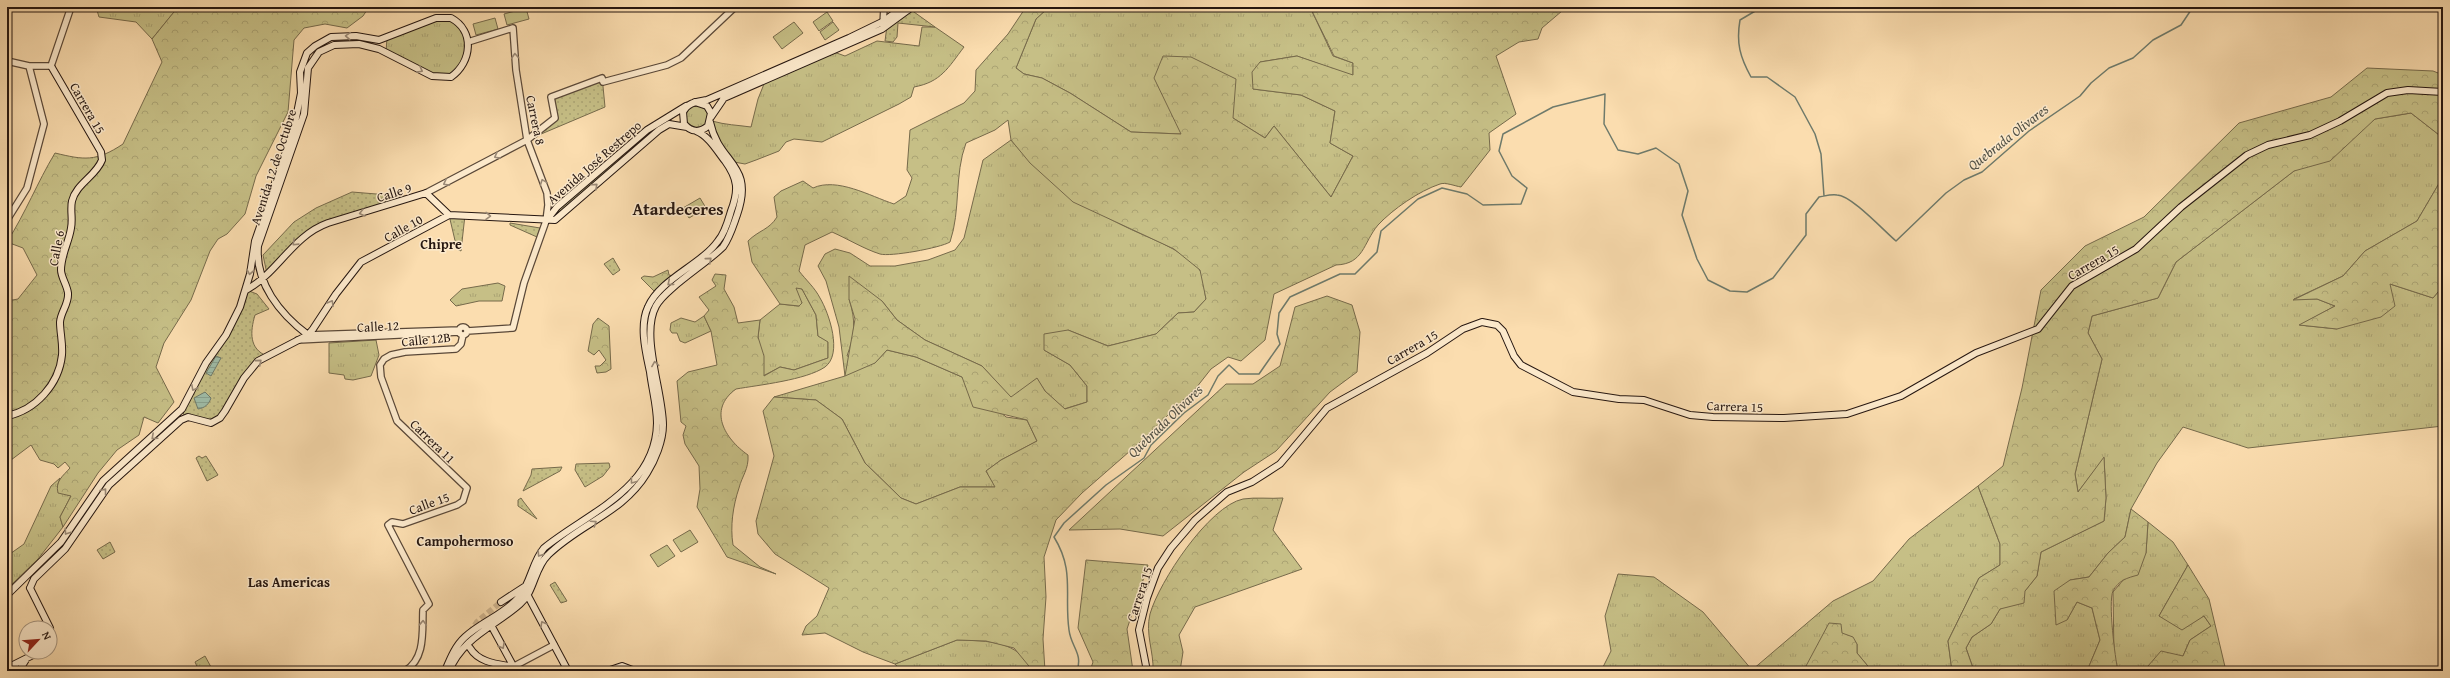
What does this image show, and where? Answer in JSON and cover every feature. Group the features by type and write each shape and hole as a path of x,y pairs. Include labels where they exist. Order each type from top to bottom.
{"main road":[{"path":"445,671 458,645 466,636 515,601 524,587 537,558 544,548 618,497 640,472 653,445 657,422 644,332 647,308 656,295 718,241 737,194 737,184 734,173 710,142 696,131 687,127 682,116 688,105 712,97 884,21 903,7"},
{"path":"696,131 704,129 724,98 882,29 912,7"},
{"name":"Avenida 12 de Octubre","path":"7,596 17,588 61,542 103,481 182,410 206,363 226,335 246,290 255,241 298,113 302,64 312,48 327,38 338,35 379,40 440,17 455,21 463,29 468,42 465,63 456,73 447,78 432,76 386,52 359,44 347,43 330,46 319,52 312,60 307,72 307,93 302,119 258,246 258,262 262,279 281,310 295,325 308,335"},
{"name":"Carrera 15","path":"51,66 101,152 102,162"},
{"name":"Carrera 15","path":"1146,671 1139,630 1147,598 1158,568 1171,548 1195,520 1227,492 1269,473 1280,464 1327,408 1427,353 1463,329 1482,322 1497,325 1503,331 1514,356 1521,365 1573,392 1619,399 1644,400 1690,415 1712,417 1798,418 1847,414 1901,396 1976,353 2038,329 2072,286 2136,249 2181,207 2250,153 2273,144 2310,135 2340,121 2387,93 2408,90 2443,92"},
{"path":"449,671 455,658 466,643 528,596 546,556 626,500 647,473 656,452 663,425 650,330 653,312 661,298 723,247 729,237 742,199 740,177 713,135 707,106 695,102"},
{"name":"Avenida José Restrepo","path":"546,221 557,207 647,130 688,105"},
{"name":"Avenida José Restrepo","path":"546,221 559,218 659,130 673,124 687,127"},
{"name":"Calle 6","path":"7,416 26,410 40,400 52,383 62,356 61,319 68,296 61,272 71,228 72,200 77,190 102,162"},
{"path":"426,193 449,215"},
{"name":"Calle 9","path":"246,290 262,279 298,240 317,227 426,193"},
{"name":"Calle 10","path":"308,335 361,262 449,215 496,216 546,221"},
{"path":"295,325 298,340"},
{"path":"182,410 184,415 188,417 211,423 220,418 244,378 258,362 308,335"},
{"path":"30,588 34,579 65,549 109,485 176,424 188,417"},
{"path":"501,602 524,587"},
{"path":"17,588 30,588"},
{"path":"30,588 48,620"},
{"path":"528,596 568,671"},
{"path":"491,625 515,669"},
{"path":"470,648 477,657 484,661 515,669"},
{"path":"7,668 23,660"},
{"path":"22,671 22,666 26,660"},
{"path":"607,671 618,666 626,666 635,671"}],"street":[{"path":"7,61 29,66 51,66 72,7"},
{"name":"Calle 9","path":"426,193 527,140 555,118 551,97 602,80 668,65 681,58 735,7"},
{"path":"882,29 884,21 884,7"},
{"name":"Carrera 8","path":"468,42 513,28 516,70 527,140 547,192 548,204 546,221 524,283 513,328"},
{"path":"7,220 27,188 44,124 29,66"},
{"name":"Calle 12","path":"298,340 513,328"},
{"name":"Calle 12","path":"308,335 462,332"},
{"name":"Calle 12B","path":"391,404 381,377 380,365 384,360 405,352 456,349 461,344 462,332"},
{"name":"Carrera 11","path":"391,404 397,421 467,488"},
{"name":"Calle 15","path":"408,670 418,657 422,644 423,610 430,604 389,529 389,522 403,524 457,505 463,501 467,488"},
{"path":"505,671 515,669 554,645"}],"green space":[{"path":"96,7 178,7 152,39 136,22 99,17"},
{"path":"178,7 369,7 363,16 347,28 325,24 304,28 294,40 288,112 256,176 245,214 227,234 218,239 210,251 191,300 164,343 156,367 174,402 158,423 144,417 139,435 117,450 98,473 63,527 60,517 71,496 58,493 57,489 62,476 70,468 65,462 58,468 54,464 40,460 31,445 7,463 7,301 18,299 37,275 23,248 7,242 55,153 74,157 90,158 105,154 123,144 162,62 152,39"},
{"path":"907,7 935,27 898,23 897,37 893,42 885,41 887,26 894,22"},
{"path":"1026,7 1049,7 1036,19 1016,68 1024,74 1042,78 1070,93 1131,132 1181,134 1154,78 1163,56 1191,57 1236,79 1233,118 1265,138 1274,126 1331,197 1353,156 1330,143 1335,111 1301,95 1253,89 1252,72 1260,62 1297,56 1353,75 1353,63 1334,56 1310,7 1561,7 1562,11 1542,28 1538,39 1519,42 1496,56 1516,114 1489,133 1490,150 1461,187 1442,184 1432,187 1415,196 1399,207 1378,225 1358,257 1345,264 1336,265 1274,294 1265,340 1241,361 1228,357 1211,369 1196,388 1138,444 1082,493 1056,520 1044,557 1046,597 1043,639 1045,671 1033,671 1014,648 986,641 957,640 895,664 863,652 825,633 802,635 806,626 817,616 829,588 775,554 758,534 756,521 774,456 763,411 774,397 816,400 842,419 865,463 901,498 916,504 960,487 995,487 986,471 1001,460 1037,441 1027,420 973,407 962,377 916,357 887,350 875,363 845,376 855,319 849,299 849,276 882,301 897,320 925,340 982,366 1011,397 1037,378 1045,391 1065,409 1087,402 1087,386 1070,365 1044,350 1044,334 1068,330 1108,346 1156,334 1178,313 1194,312 1206,299 1200,270 1174,249 1073,202 1030,163 1011,140 1008,120 995,130 966,143 960,167 955,218 950,242 926,249 885,255 868,249 832,232 805,245 799,271 818,294 827,313 833,333 834,343 830,361 825,367 817,372 795,379 736,389 727,397 722,406 721,415 722,424 726,433 732,441 748,455 746,468 740,484 734,509 732,523 733,545 760,567 776,574 727,557 697,507 700,489 699,466 685,444 683,435 686,426 681,422 677,381 688,372 717,365 711,331 704,316 709,310 699,297 716,286 712,280 715,274 726,275 724,289 734,307 738,323 760,320 758,337 764,356 764,376 780,367 794,370 828,358 828,342 818,336 816,315 802,289 796,288 802,303 799,306 780,304 752,262 748,241 771,225 777,217 774,197 781,191 803,181 813,188 822,185 843,186 894,204 906,196 912,178 907,170 910,130 964,103 975,91 976,70 1008,34"},
{"path":"1049,7 1310,7 1333,56 1353,63 1353,76 1297,56 1260,62 1253,89 1301,95 1335,111 1330,143 1353,156 1331,197 1274,126 1265,138 1233,118 1182,134 1131,132 1070,93 1042,78 1024,74 1016,68 1036,19"},
{"path":"526,8 529,19 507,25 504,14"},
{"path":"827,12 833,21 819,31 813,22"},
{"path":"495,18 498,29 476,35 473,24"},
{"path":"430,20 455,21 468,42 460,69 441,78 386,52 387,38"},
{"path":"794,22 803,33 782,49 773,37"},
{"path":"833,22 839,30 825,40 820,32"},
{"path":"922,27 935,27 964,47 943,73 931,82 914,87 911,97 899,104 822,142 794,139 786,142 779,151 745,164 734,162 715,136 712,121 751,127 758,99 766,79 831,51 845,56 877,41 919,46"},
{"path":"2367,68 2433,71 2443,75 2443,138 2411,113 2375,119 2330,161 2294,171 2176,262 2158,298 2092,316 2088,333 2102,359 2075,474 2078,492 2104,457 2106,498 2104,521 2041,552 2037,576 2025,591 2024,603 2000,609 1991,624 1972,637 1966,648 1974,671 1952,671 1948,641 1979,578 2000,565 2000,544 1978,486 2003,466 2022,388 2041,290 2085,246 2144,217 2239,123 2331,97"},
{"path":"602,76 605,107 527,140 555,115 555,97"},
{"path":"697,106 705,109 708,117 705,125 697,128 689,125 686,117 689,109"},
{"path":"2411,113 2443,138 2441,180 2417,221 2365,251 2343,276 2294,299 2317,299 2335,306 2300,325 2337,329 2390,284 2433,298 2443,286 2443,426 2248,448 2183,427 2157,463 2131,509 2125,537 2108,553 2089,577 2070,580 2067,620 2077,602 2092,608 2100,640 2087,671 1974,671 1966,648 1972,637 1991,624 2000,609 2025,591 2037,576 2041,552 2104,521 2106,498 2104,458 2078,492 2075,474 2102,359 2088,333 2092,316 2158,298 2176,262 2294,171 2375,119"},
{"path":"671,117 671,121 664,125 551,221 549,218 648,132"},
{"path":"1011,140 1022,153 1048,177 1077,199 1107,217 1173,249 1191,261 1201,272 1206,299 1194,312 1178,313 1156,334 1108,346 1068,330 1044,350 1070,365 1087,386 1087,402 1064,409 1045,391 1037,379 1011,398 982,366 925,340 897,320 882,301 849,299 853,314 854,328 852,341 847,356 875,363 887,350 916,357 962,377 1006,417 1027,420 1037,441 1001,460 986,471 996,487 960,487 916,504 901,498 865,463 842,419 816,400 774,397 845,376 839,327 826,281 818,266 825,254 835,249 850,253 870,266 895,266 928,260 955,250 964,238 983,160"},
{"path":"2443,167 2443,248 2440,250 2443,286 2433,298 2390,284 2395,306 2381,317 2337,329 2299,325 2335,306 2317,299 2293,300 2343,276 2365,251 2417,221 2441,180"},
{"path":"352,192 413,197 317,227 267,274 263,255 294,222 316,208"},
{"path":"700,198 706,208 689,218 683,208"},
{"path":"449,215 465,215 461,251 457,249"},
{"path":"510,223 540,228 537,237 510,225"},
{"path":"613,258 620,270 613,275 604,264"},
{"path":"668,270 669,275 673,276 655,292 641,278 644,276 653,277"},
{"path":"498,283 505,286 502,301 479,301 456,306 450,300 462,289"},
{"path":"796,287 802,289 816,315 818,336 828,341 828,358 794,370 780,367 763,376 758,337 760,320 780,304 799,306 802,303 796,293"},
{"path":"249,291 257,294 269,309 255,315 252,328 252,339 254,344 261,353 267,356 234,388 236,393 225,411 211,423 184,415 182,409"},
{"path":"1327,296 1352,305 1360,332 1357,372 1330,392 1276,451 1244,472 1163,536 1120,529 1069,530 1226,384 1253,384 1280,366 1295,307"},
{"path":"704,316 711,331 685,343 680,341 677,333 672,333 670,330 671,323 681,318 695,322"},
{"path":"598,318 609,326 611,369 606,372 597,373 595,366 600,366 606,360 599,350 594,355 588,351 593,324"},
{"path":"376,340 379,355 371,376 353,380 345,379 344,375 329,373 329,343"},
{"path":"199,456 202,458 206,456 218,475 207,481 196,458"},
{"path":"609,463 610,467 603,476 585,487 575,470 576,464"},
{"path":"562,467 560,471 523,491 531,475 532,469"},
{"path":"60,478 57,487 63,493 71,496 60,517 63,527 38,559 7,589 7,556 24,544 51,486"},
{"path":"1978,486 2000,544 2000,565 1979,578 1948,641 1952,671 1872,671 1857,653 1857,644 1806,666 1808,671 1601,671 1611,651 1605,616 1618,574 1654,577 1703,612 1752,670 1833,601 1873,581 1909,539"},
{"path":"521,498 537,519 518,506 518,500"},
{"path":"1283,498 1273,530 1302,569 1195,607 1179,635 1183,652 1180,671 1153,671 1148,629 1150,614 1155,600 1174,565 1187,547 1215,515 1230,505 1243,499"},
{"path":"2131,509 2148,522 2146,553 2138,575 2127,578 2115,587 2113,591 2111,606 2118,671 2087,671 2100,640 2092,608 2077,602 2067,620 2056,625 2054,591 2070,580 2089,577 2108,553 2125,537"},
{"path":"2148,522 2173,542 2188,565 2159,616 2204,616 2211,626 2190,640 2183,656 2148,666 2150,671 2118,671 2114,657 2113,592 2146,553"},
{"path":"690,530 698,542 681,552 673,540"},
{"path":"110,542 115,552 103,559 97,550"},
{"path":"667,545 675,556 658,567 650,555"},
{"path":"1086,560 1148,565 1127,629 1133,671 1090,671 1093,662 1078,628"},
{"path":"2188,565 2209,599 2226,671 2150,671 2148,666 2161,651 2183,656 2190,640 2211,626 2204,616 2182,630 2159,616"},
{"path":"555,582 567,601 561,603 550,585"},
{"path":"1829,623 1841,624 1842,633 1853,637 1857,644 1857,653 1872,671 1808,671 1806,666"},
{"path":"957,640 991,642 1011,648 1027,661 1033,671 901,671 895,664"},
{"path":"205,656 211,667 199,671 195,662"}],"shaded area":[{"path":"216,356 221,358 211,376 206,373"},
{"path":"205,392 211,398 205,407 198,409 194,398"}],"waterway":[{"path":"1762,7 1740,20 1738,36 1744,63 1751,77 1767,77 1795,97 1815,134 1821,154 1824,196"},
{"name":"Quebrada Olivares","path":"1077,671 1079,659 1069,630 1067,572 1060,549 1054,537 1064,523 1106,485 1144,458 1151,445 1184,413 1208,395 1218,376 1229,365 1239,374 1259,374 1280,344 1277,334 1279,313 1290,297 1340,274 1355,274 1377,252 1381,231 1418,199 1442,188 1467,194 1483,205 1521,204 1527,188 1512,176 1499,151 1503,134 1553,107 1605,94 1604,124 1618,150 1638,154 1656,148 1679,164 1688,191 1682,215 1697,259 1708,280 1730,291 1747,292 1773,278 1806,235 1806,214 1819,197 1832,195 1843,197 1859,207 1896,241 1946,193 1964,180 1982,172 2029,131 2080,96 2091,83 2109,68 2133,58 2153,40 2181,25 2193,7"}],"tunnel":[{"path":"470,633 477,622 501,602"}],"district":[{"name":"Atardeceres","path":"678,209"},
{"name":"Chipre","path":"441,244"},
{"name":"Campohermoso","path":"465,541"},
{"name":"Las Americas","path":"289,582"}]}
